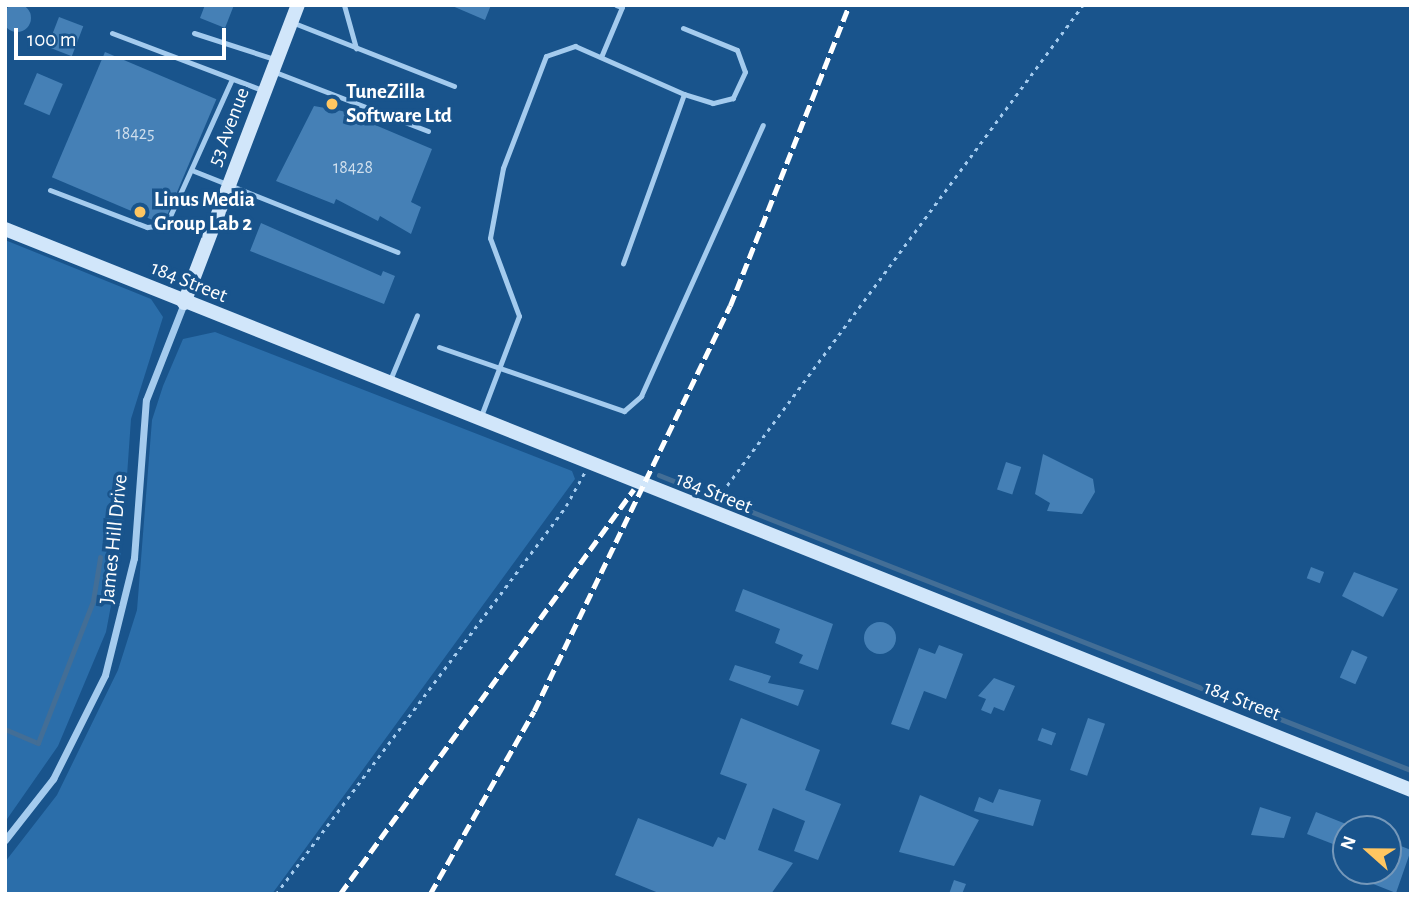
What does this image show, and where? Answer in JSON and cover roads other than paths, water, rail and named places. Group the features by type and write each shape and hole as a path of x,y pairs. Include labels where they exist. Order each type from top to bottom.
{"main road":[{"name":"53 Avenue","path":"184,303 298,5"},
{"name":"184 Street","path":"5,229 478,422 1411,790"}],"street":[{"name":"James Hill Drive","path":"5,840 53,779 108,664 134,558 146,400 184,303"}],"lane":[{"path":"344,5 356,48"},
{"path":"601,57 622,8 616,5"},
{"path":"292,22 454,86"},
{"path":"478,422 519,316 490,238 503,168 546,57 575,46 684,94 713,103 733,98 745,72 737,50 682,28"},
{"path":"112,33 265,91"},
{"path":"194,33 428,131"},
{"path":"50,190 154,229 166,225 194,171 232,79"},
{"path":"623,264 684,94"},
{"path":"439,347 604,409 624,411 642,396 763,125"},
{"path":"194,171 398,252"},
{"path":"388,386 416,314"}],"waterway":[{"path":"659,475 707,494"},
{"path":"727,502 1411,770"},
{"path":"5,729 38,743 93,601 100,558"}],"railway":[{"path":"430,894 534,711 730,306 849,5"},
{"path":"340,894 634,489"}],"place":[{"name":"TuneZilla Software Ltd","path":"332,104"},
{"name":"Linus Media Group Lab 2","path":"140,212"}]}
